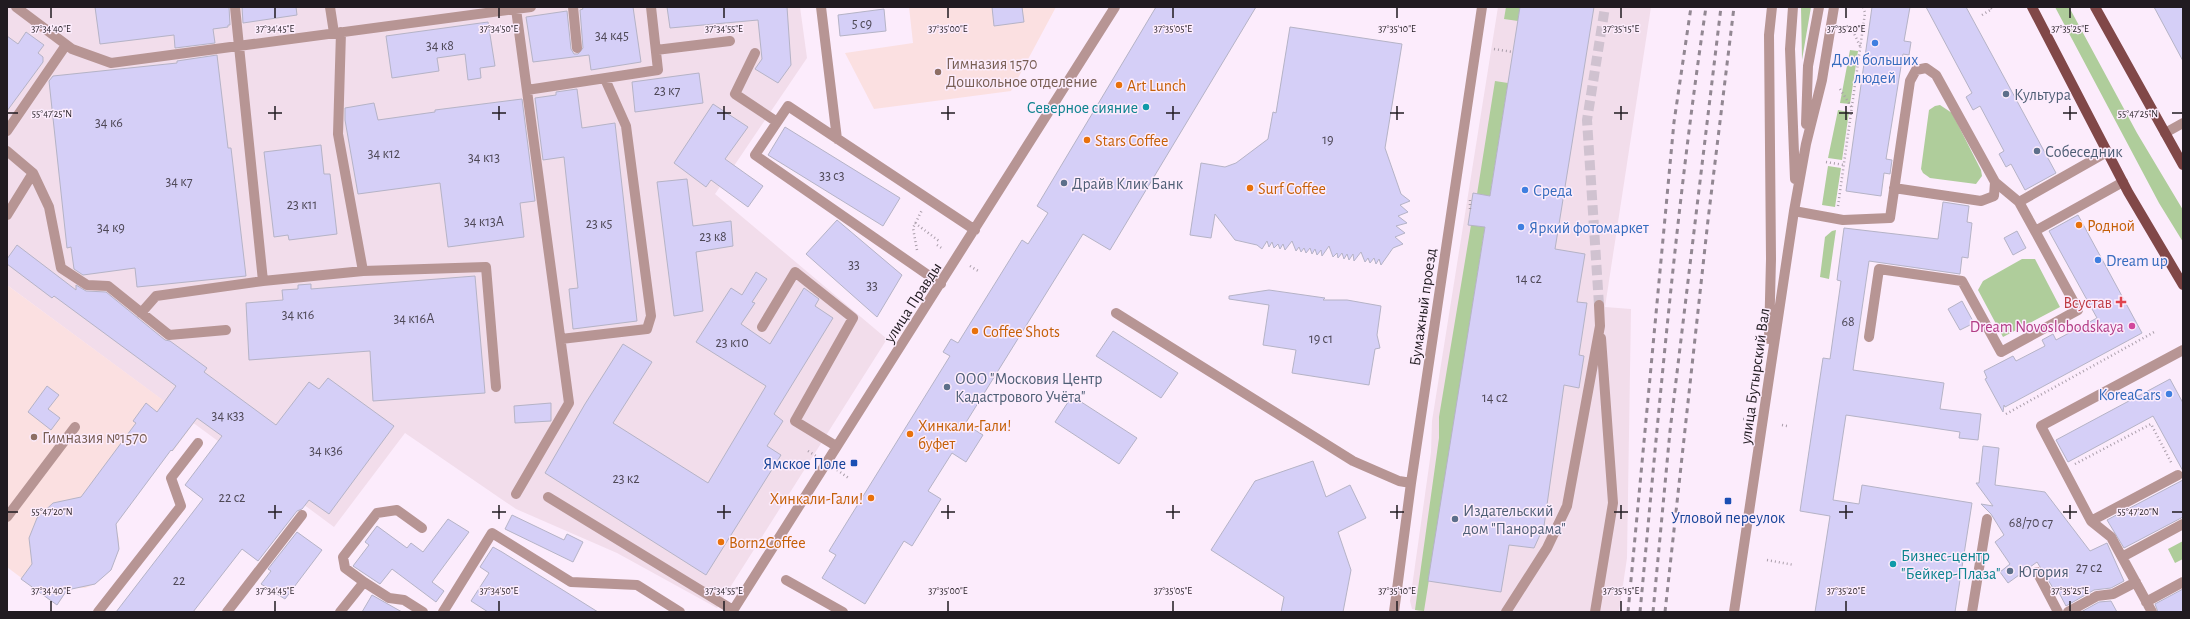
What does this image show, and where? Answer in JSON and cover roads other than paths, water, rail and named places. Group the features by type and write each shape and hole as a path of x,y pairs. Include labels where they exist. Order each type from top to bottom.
{"main road":[{"path":"2032,7 2123,182 2183,285"},
{"path":"2095,7 2183,165"}],"street":[{"path":"16,7 72,49 111,63 337,33 486,10 531,7"},
{"path":"235,7 263,281"},
{"path":"330,7 337,33 338,134 363,271"},
{"path":"573,7 577,48"},
{"path":"527,90 658,70 651,7"},
{"path":"821,7 837,139"},
{"name":"улица Правды","path":"733,611 1115,7"},
{"name":"Бумажный проезд","path":"1394,612 1411,483 1482,7"},
{"path":"1770,379 1771,259 1769,47 1772,7"},
{"path":"1793,7 1790,49 1795,156 1794,211 1843,220 1890,218 1910,81 1912,75 1920,68 1930,69 1936,75 1995,182 2019,202 2078,310 2001,352 1962,281 1879,269 1869,337"},
{"path":"1806,144 1808,66 1818,7"},
{"path":"1806,144 1822,80 1834,7"},
{"path":"516,9 569,403 516,494"},
{"path":"656,50 730,41"},
{"path":"7,131 66,45"},
{"path":"755,53 735,94 777,122"},
{"path":"561,339 647,330 651,316 626,126 605,79"},
{"path":"941,284 755,154 788,106 975,230"},
{"path":"2165,133 2183,123"},
{"name":"улица Бутырский Вал","path":"1734,612 1794,211 1806,144"},
{"path":"7,151 33,173 49,207 61,268 87,285 108,286 169,335 226,330"},
{"path":"2019,202 2107,152"},
{"path":"7,215 33,173"},
{"path":"1894,188 1981,201 1994,196 1995,182"},
{"path":"2035,230 2123,182"},
{"path":"141,313 156,296 263,281 363,271 486,267 496,387"},
{"path":"762,328 795,272 853,318 795,421 836,446"},
{"path":"1595,612 1613,503 1599,305"},
{"path":"1116,313 1353,461 1399,481 1411,483"},
{"path":"1506,612 1547,548 1567,506 1600,326"},
{"path":"2152,612 2111,537 2091,521 2041,426 2183,350"},
{"path":"7,517 75,427"},
{"path":"98,612 181,506 171,478 198,443"},
{"path":"2091,521 2178,475"},
{"path":"548,497 733,611"},
{"path":"422,528 397,510 377,513 343,557 345,568 364,582 389,598 404,600 423,612"},
{"path":"228,612 302,515"},
{"path":"1972,612 1987,519"},
{"path":"2122,557 2183,524"},
{"path":"443,612 492,533 571,582 637,585 680,612"},
{"path":"2037,572 2058,612"},
{"path":"786,580 843,612"},
{"path":"340,612 364,582"},
{"path":"2068,612 2097,596 2113,594 2136,582"},
{"path":"2146,602 2183,582"}],"tunnel":[{"path":"1599,305 1587,120 1605,7"}],"railway":[{"path":"1628,612 1674,122 1691,7"},
{"path":"1640,612 1677,233 1695,82 1706,7"},
{"path":"1653,612 1670,431 1721,7"},
{"path":"1665,612 1708,220 1734,7"}],"place":[{"name":"Дом больших людей","path":"1875,43"},
{"name":"Гимназия 1570 Дошкольное отделение","path":"938,72"},
{"name":"Art Lunch","path":"1119,85"},
{"name":"Культура","path":"2006,94"},
{"name":"Северное сияние","path":"1146,107"},
{"name":"Stars Coffee","path":"1087,140"},
{"name":"Собеседник","path":"2037,151"},
{"name":"Драйв Клик Банк","path":"1064,183"},
{"name":"Surf Coffee","path":"1250,188"},
{"name":"Среда","path":"1525,190"},
{"name":"Родной","path":"2079,225"},
{"name":"Яркий фотомаркет","path":"1521,227"},
{"name":"Dream up","path":"2098,260"},
{"name":"Всустав","path":"2121,302"},
{"name":"Dream Novoslobodskaya","path":"2132,326"},
{"name":"Coffee Shots","path":"975,331"},
{"name":"ООО \"Московия Центр Кадастрового Учёта\"","path":"947,387"},
{"name":"KoreaCars","path":"2169,394"},
{"name":"Хинкали-Гали! буфет","path":"910,434"},
{"name":"Гимназия №1570","path":"34,437"},
{"name":"Ямское Поле","path":"854,463"},
{"name":"Хинкали-Гали!","path":"871,498"},
{"name":"Угловой переулок","path":"1728,501"},
{"name":"Издательский дом \"Панорама\"","path":"1455,519"},
{"name":"Born2Coffee","path":"721,542"},
{"name":"Бизнес-центр \"Бейкер-Плаза\"","path":"1893,564"},
{"name":"Югория","path":"2010,571"}]}
